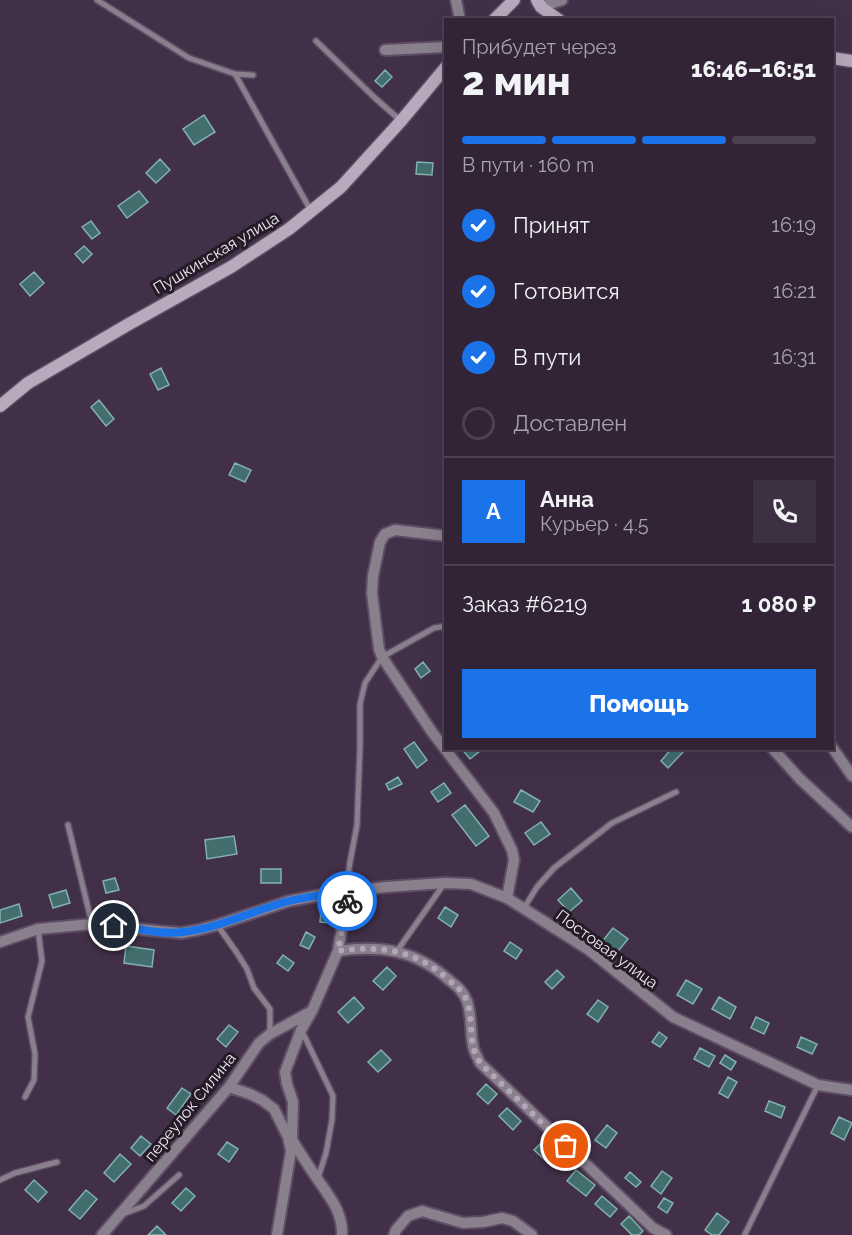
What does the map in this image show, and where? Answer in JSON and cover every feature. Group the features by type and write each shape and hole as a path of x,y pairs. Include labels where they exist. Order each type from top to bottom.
{"main road":[{"path":"496,18 513,0"},
{"path":"539,4 556,18"},
{"path":"834,58 852,61"},
{"name":"Пушкинская улица","path":"0,406 28,383 231,267 289,229 341,187 444,70"}],"street":[{"path":"456,0 460,18"},
{"path":"539,4 562,0"},
{"path":"385,50 444,47"},
{"path":"444,536 395,530 385,534 380,542 372,592 382,657 444,748"},
{"path":"446,750 494,813 512,850 514,860 507,898"},
{"path":"774,750 800,779 852,827"},
{"path":"834,750 852,776"},
{"name":"Постовая улица","path":"0,942 38,929 92,924 180,933 217,925 289,901 348,891 445,883 471,884 507,898 589,950 673,1017 818,1085 852,1090"},
{"path":"277,1235 292,1146 293,1102 286,1084 285,1072 338,951 348,891"},
{"path":"338,951 357,948 397,951 417,957 442,973 462,992 470,1012 473,1048 480,1063 653,1228 666,1235"},
{"name":"переулок Силина","path":"102,1235 229,1088 259,1043 270,1034 312,1011"},
{"path":"229,1088 250,1094 274,1109 292,1146 332,1199 340,1214 342,1235"},
{"name":"Постовая улица","path":"837,1088 838,1093 852,1099"},
{"path":"394,1235 408,1216 422,1211 463,1223 502,1218 513,1221 532,1235"}],"lane":[{"path":"97,0 189,58 235,74 253,75"},
{"path":"316,41 401,121"},
{"path":"235,74 311,211"},
{"path":"348,891 350,862 357,825 360,704 365,683 382,657 434,628 444,626"},
{"path":"524,908 537,887 554,868 612,823 676,792"},
{"path":"68,825 92,924"},
{"path":"397,951 445,883"},
{"path":"217,925 247,969 254,988 270,1009 270,1034"},
{"path":"25,1097 33,1080 35,1054 28,1017 42,961 38,929"},
{"path":"302,1030 333,1096 332,1120 318,1179"},
{"path":"745,1234 818,1085"},
{"path":"0,1180 15,1173 57,1162"},
{"path":"118,1215 144,1206 179,1175"}],"building":[{"path":"385,70 392,77 382,87 375,81"},
{"path":"204,115 215,132 194,145 183,129"},
{"path":"160,159 170,170 156,183 146,173"},
{"path":"417,162 433,163 432,175 416,174"},
{"path":"139,191 148,202 127,218 118,206"},
{"path":"91,221 100,233 92,239 82,227"},
{"path":"84,246 92,254 83,263 75,254"},
{"path":"34,272 44,283 30,296 20,284"},
{"path":"161,368 169,385 158,390 150,374"},
{"path":"99,400 114,419 106,426 91,407"},
{"path":"235,463 251,470 245,482 229,475"},
{"path":"423,662 430,671 421,678 415,669"},
{"path":"414,742 427,760 417,768 404,749"},
{"path":"463,750 479,750 480,751 470,759"},
{"path":"670,750 683,752 668,768 661,761"},
{"path":"398,777 402,784 389,790 386,784"},
{"path":"444,783 451,793 438,802 431,792"},
{"path":"521,790 540,801 533,812 514,802"},
{"path":"465,805 489,836 476,846 452,815"},
{"path":"541,822 550,834 534,845 525,833"},
{"path":"234,836 237,854 207,859 205,840"},
{"path":"261,869 281,869 281,883 261,883"},
{"path":"115,878 119,890 106,893 103,881"},
{"path":"571,888 582,901 569,912 558,900"},
{"path":"66,890 70,903 53,908 49,895"},
{"path":"19,904 22,916 0,923 0,910"},
{"path":"445,907 458,915 451,927 438,918"},
{"path":"321,910 330,910 330,923 320,922"},
{"path":"613,928 628,939 615,955 600,944"},
{"path":"306,932 315,937 309,949 300,945"},
{"path":"510,942 522,950 516,959 504,951"},
{"path":"126,946 154,950 152,967 124,963"},
{"path":"283,955 294,963 288,971 277,963"},
{"path":"387,967 396,976 383,990 373,981"},
{"path":"557,970 564,977 552,989 545,982"},
{"path":"686,980 702,989 693,1004 677,995"},
{"path":"354,997 364,1008 348,1023 338,1012"},
{"path":"719,997 736,1007 730,1019 712,1009"},
{"path":"598,1000 608,1007 598,1022 587,1014"},
{"path":"756,1017 769,1023 764,1034 751,1028"},
{"path":"229,1025 238,1032 226,1047 217,1039"},
{"path":"659,1032 667,1038 660,1047 652,1042"},
{"path":"801,1037 817,1044 812,1054 797,1047"},
{"path":"700,1048 715,1056 709,1067 694,1059"},
{"path":"381,1050 391,1060 378,1072 368,1062"},
{"path":"725,1055 736,1062 731,1070 720,1063"},
{"path":"728,1077 737,1082 728,1098 719,1093"},
{"path":"486,1084 497,1094 488,1104 477,1094"},
{"path":"182,1088 191,1094 176,1115 167,1108"},
{"path":"769,1101 785,1107 781,1118 765,1111"},
{"path":"507,1108 521,1121 513,1130 499,1116"},
{"path":"839,1117 852,1123 844,1140 831,1133"},
{"path":"607,1125 617,1133 606,1148 595,1140"},
{"path":"141,1136 151,1144 140,1156 131,1148"},
{"path":"227,1142 238,1149 229,1162 218,1154"},
{"path":"542,1142 554,1153 546,1161 534,1150"},
{"path":"120,1154 131,1164 114,1182 104,1173"},
{"path":"576,1170 595,1185 586,1196 567,1181"},
{"path":"662,1171 672,1178 661,1194 651,1186"},
{"path":"630,1172 641,1182 636,1187 625,1178"},
{"path":"34,1180 47,1192 38,1202 25,1190"},
{"path":"186,1188 195,1196 181,1211 172,1203"},
{"path":"86,1190 97,1199 80,1219 69,1210"},
{"path":"602,1196 617,1209 610,1217 595,1204"},
{"path":"664,1198 673,1203 667,1213 658,1207"},
{"path":"717,1213 729,1222 719,1235 712,1235 705,1230"},
{"path":"629,1216 643,1231 639,1235 632,1235 621,1224"},
{"path":"157,1226 166,1235 148,1235"}],"way so far":[{"path":"347,901 338,951 357,948 397,951 417,957 442,973 466,998 470,1012 473,1048 480,1063 566,1146"}],"route":[{"path":"114,926 180,933 217,925 289,901 348,891 347,901"}]}
